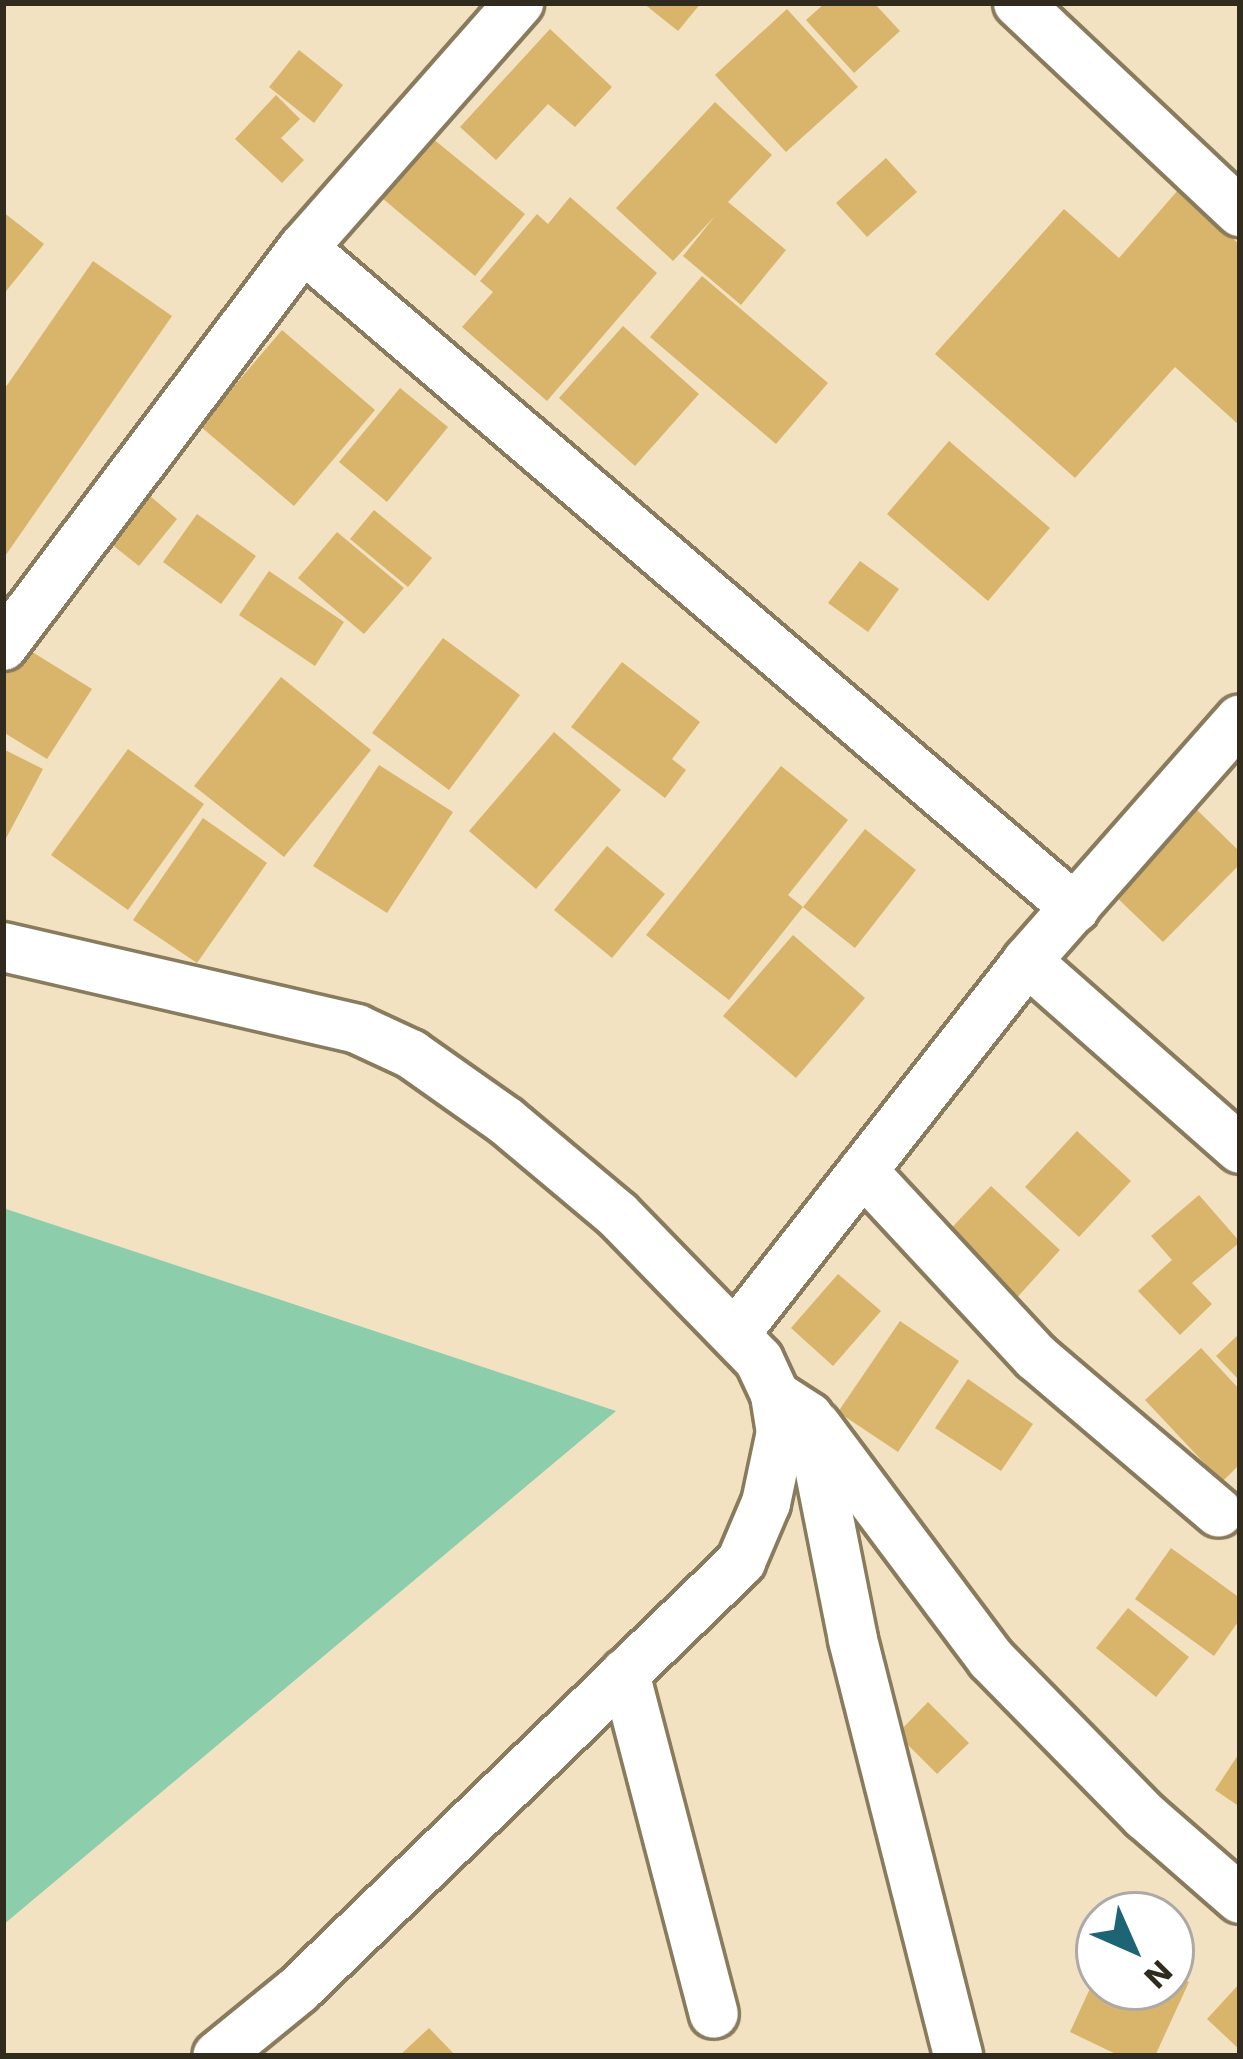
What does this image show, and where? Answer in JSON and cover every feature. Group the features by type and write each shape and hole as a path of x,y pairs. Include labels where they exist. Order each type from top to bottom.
{"street":[{"path":"3,646 303,248 519,3"},
{"path":"1018,3 1240,212"},
{"path":"303,248 1075,908"},
{"path":"735,1334 1027,961 1240,719"},
{"path":"3,947 356,1029 411,1054 580,1180 759,1360 992,1659 1145,1816 1240,1899"},
{"path":"1027,961 1240,1149"},
{"path":"863,1171 1036,1357 1219,1513"},
{"path":"217,2056 298,1990 741,1562 766,1503 781,1432 792,1406"},
{"path":"792,1406 958,2056"},
{"path":"625,1672 714,2014"}],"green space":[{"path":"3,1208 616,1411 3,1925"}],"building":[{"path":"643,3 701,3 678,31"},
{"path":"825,3 874,3 900,31 854,73 806,20"},
{"path":"787,9 858,87 786,152 715,75"},
{"path":"550,29 612,87 575,127 548,104 496,160 460,127"},
{"path":"299,50 343,85 314,123 269,87"},
{"path":"276,95 300,119 281,138 304,160 282,183 235,139"},
{"path":"715,102 772,155 728,202 786,250 741,305 683,256 715,216 673,261 616,208"},
{"path":"432,138 525,214 475,276 382,198"},
{"path":"886,158 917,192 867,237 836,203"},
{"path":"1178,190 1240,245 1240,426 1175,367 1075,478 935,354 1064,209 1119,258"},
{"path":"570,197 657,273 547,401 462,327 493,292 480,281 537,214 548,224"},
{"path":"3,212 44,244 3,295"},
{"path":"93,261 172,316 3,559 3,391"},
{"path":"702,276 828,383 776,444 650,337"},
{"path":"623,326 699,394 635,466 559,398"},
{"path":"282,330 375,410 294,506 200,426"},
{"path":"400,388 448,427 387,502 339,462"},
{"path":"949,441 1050,528 988,601 887,514"},
{"path":"149,495 177,519 139,566 110,543"},
{"path":"374,510 432,558 408,587 350,539"},
{"path":"197,514 256,556 221,604 163,562"},
{"path":"337,532 404,588 364,634 298,578"},
{"path":"860,561 899,589 868,632 828,603"},
{"path":"269,571 344,622 315,666 239,615"},
{"path":"443,638 520,695 449,790 372,733"},
{"path":"21,645 92,689 47,759 3,732 3,674"},
{"path":"622,662 700,722 672,759 686,770 665,798 571,727"},
{"path":"281,677 371,750 284,857 194,786"},
{"path":"554,732 621,790 536,889 469,831"},
{"path":"3,749 43,769 3,844"},
{"path":"128,749 204,804 128,910 51,855"},
{"path":"379,765 453,812 387,913 313,866"},
{"path":"781,766 848,820 788,895 803,907 729,1000 646,935"},
{"path":"1192,805 1240,852 1240,864 1163,942 1109,890"},
{"path":"203,818 267,863 197,963 133,920"},
{"path":"865,829 916,870 855,948 803,907"},
{"path":"607,846 665,894 612,958 554,910"},
{"path":"793,935 865,998 796,1078 723,1016"},
{"path":"1077,1131 1131,1181 1079,1237 1025,1187"},
{"path":"991,1186 1060,1250 1014,1301 945,1235"},
{"path":"1199,1195 1240,1242 1192,1283 1212,1304 1180,1335 1138,1291 1172,1260 1151,1236"},
{"path":"838,1274 881,1311 833,1366 791,1328"},
{"path":"900,1321 959,1361 898,1452 838,1412"},
{"path":"1240,1333 1240,1381 1216,1356"},
{"path":"1201,1348 1240,1390 1240,1464 1222,1482 1145,1400"},
{"path":"968,1379 1033,1424 1001,1471 935,1428"},
{"path":"1171,1548 1240,1598 1240,1619 1214,1656 1135,1599"},
{"path":"1128,1608 1189,1657 1156,1697 1096,1648"},
{"path":"928,1702 969,1743 937,1774 897,1734"},
{"path":"1240,1752 1240,1807 1215,1790"},
{"path":"1240,1983 1240,2050 1207,2019"},
{"path":"1080,2011 1176,2011 1155,2056 1120,2056 1070,2032"},
{"path":"429,2028 456,2056 399,2056"}]}
